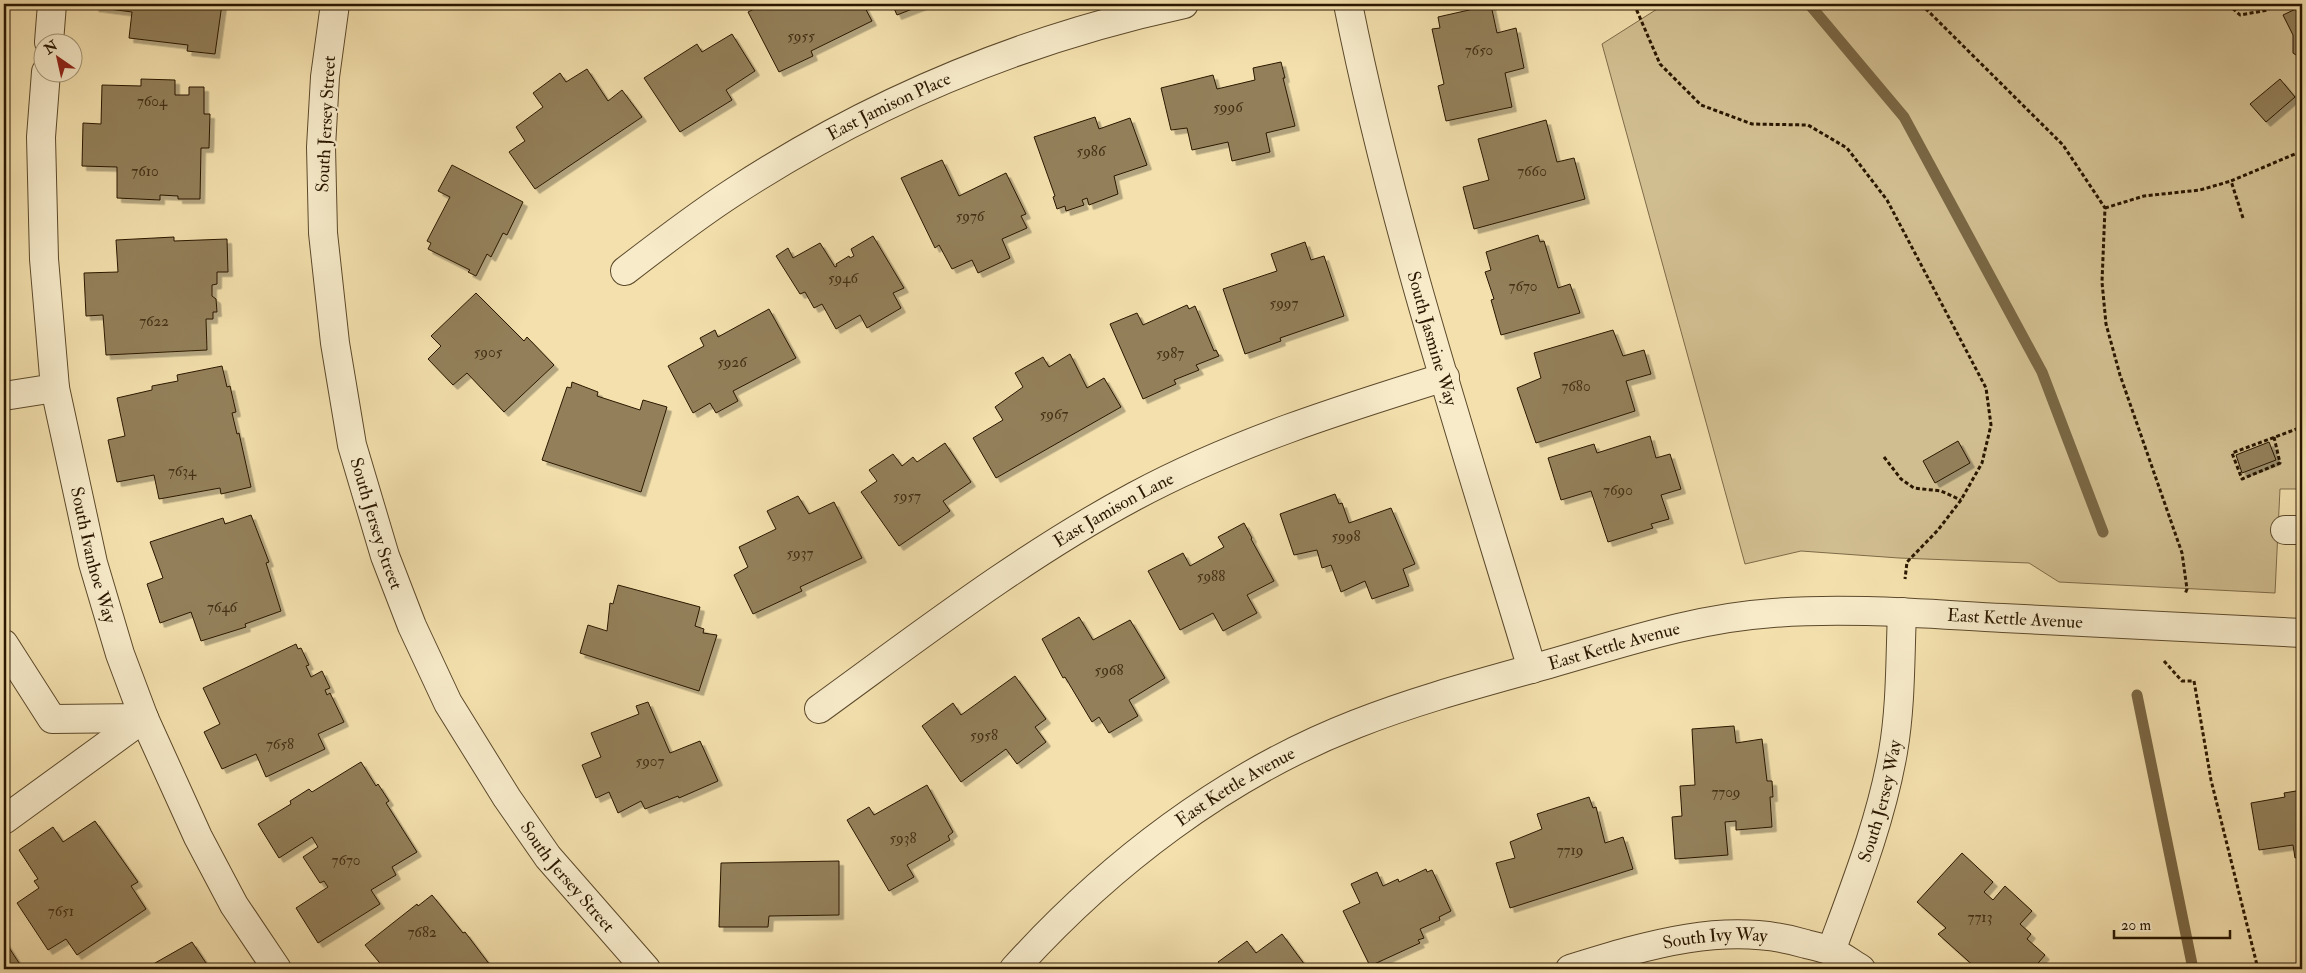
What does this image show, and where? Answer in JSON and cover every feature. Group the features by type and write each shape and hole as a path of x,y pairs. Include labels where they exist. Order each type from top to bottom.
{"street":[{"path":"50,32 52,4"},
{"name":"South Jersey Street","path":"335,4 325,77 321,147 323,233 335,343 352,445 385,556 412,626 448,703 548,857 631,964"},
{"name":"East Jamison Place","path":"625,271 732,193 778,165 871,114 938,81 1009,52 1081,30 1184,4"},
{"name":"South Jasmine Way","path":"1348,4 1379,146 1445,377 1532,669"},
{"name":"South Ivanhoe Way","path":"45,82 41,138 44,259 55,388 93,563 120,654 144,718 198,837 234,905 277,969"},
{"name":"East Jamison Lane","path":"819,709 978,594 1069,534 1135,496 1192,468 1303,422 1445,377"},
{"path":"4,396 55,388"},
{"name":"East Kettle Avenue","path":"1014,969 1078,902 1129,859 1181,819 1241,781 1300,749 1354,725 1403,707 1669,630 1718,620 1772,613 1902,612 2302,633"},
{"name":"South Jersey Way","path":"1831,951 1872,838 1893,752 1898,707 1902,612"},
{"path":"4,644 52,719 144,718"},
{"path":"4,820 144,718"},
{"name":"South Ivy Way","path":"1570,969 1684,938 1736,933 1783,937 1831,951"},
{"path":"1831,951 1861,969"}],"path":[{"path":"1634,4 1660,64 1702,105 1752,124 1808,125 1847,148 1887,200 1986,388 1991,425 1982,463 1960,500 1938,530 1907,562 1902,612"},
{"path":"1921,4 2063,145 2105,208 2102,282 2106,324 2120,375 2182,553 2187,589 2184,597"},
{"path":"2228,4 2240,15 2268,10 2274,4"},
{"path":"2105,208 2144,196 2200,190 2231,180 2302,151"},
{"path":"2231,180 2243,218"},
{"path":"2274,437 2280,463 2242,478 2232,453 2274,437 2302,427"},
{"path":"1884,458 1901,479 1914,488 1941,491 1960,500"},
{"path":"2162,658 2182,680 2194,681 2211,780 2258,969"}],"shaded area":[{"path":"1665,4 2302,4 2302,489 2280,489 2275,593 2059,582 2029,563 1899,558 1801,551 1745,564 1602,44"}],"building":[{"path":"95,4 222,4 215,54 187,51 188,45 129,38 132,12 94,7"},
{"path":"764,4 863,4 872,21 811,51 813,56 779,72 748,12"},
{"path":"892,4 925,4 897,15"},
{"path":"1491,5 1497,33 1516,28 1524,68 1505,73 1512,107 1446,121 1438,86 1444,84 1432,29 1440,28 1438,17"},
{"path":"2302,6 2302,59 2293,53 2293,35 2283,15"},
{"path":"732,34 755,71 726,90 732,100 680,132 644,78 697,44 702,52"},
{"path":"1281,62 1295,126 1266,133 1270,152 1232,161 1228,142 1192,150 1187,128 1171,130 1161,88 1213,75 1217,89 1255,80 1253,68"},
{"path":"587,69 608,101 622,90 642,117 535,189 509,152 525,141 516,127 543,107 533,93 560,73 566,82"},
{"path":"141,79 175,80 175,95 189,95 189,87 204,87 204,114 210,114 209,148 201,148 200,199 178,199 178,196 160,195 160,200 117,198 117,167 82,166 83,123 101,124 102,85 141,86"},
{"path":"2280,79 2295,97 2266,122 2250,104"},
{"path":"1095,117 1099,129 1130,118 1147,165 1114,176 1118,194 1089,205 1087,198 1082,200 1084,205 1066,211 1065,206 1057,209 1053,197 1055,196 1034,137"},
{"path":"1546,120 1557,162 1574,158 1585,199 1474,229 1463,187 1489,180 1478,139"},
{"path":"942,160 959,196 1006,173 1026,214 1021,216 1027,228 1002,239 1010,258 978,273 972,260 952,269 939,245 935,248 901,178"},
{"path":"452,165 523,202 507,235 503,233 491,257 487,254 476,276 468,272 470,270 428,249 431,243 427,241 450,197 438,191"},
{"path":"1538,235 1540,242 1544,241 1558,288 1570,284 1580,313 1501,335 1491,300 1494,299 1485,272 1491,270 1486,252"},
{"path":"873,236 904,288 893,293 901,308 867,328 860,315 836,329 822,304 814,308 805,292 800,294 776,256 788,248 793,258 820,243 835,267 837,266 836,264 849,256 850,258 854,256 851,249"},
{"path":"174,237 174,241 227,239 228,272 217,272 217,284 212,285 212,296 216,299 217,312 213,312 213,319 206,319 207,350 106,355 103,315 86,316 84,273 118,272 116,240"},
{"path":"1305,242 1311,260 1324,256 1344,316 1280,338 1281,341 1245,354 1223,289 1277,271 1271,254"},
{"path":"476,293 524,341 527,337 554,365 504,412 467,373 453,385 428,359 441,346 431,336"},
{"path":"1187,305 1189,309 1195,306 1214,351 1216,350 1219,356 1196,365 1199,370 1174,380 1176,384 1143,399 1110,324 1137,313 1143,325"},
{"path":"769,309 796,358 733,391 738,401 716,413 710,403 693,413 668,366 704,346 700,338 715,330 718,337"},
{"path":"1613,330 1623,356 1644,350 1651,374 1626,381 1635,411 1536,443 1517,388 1541,378 1534,353"},
{"path":"1070,354 1087,388 1104,378 1121,407 996,478 973,438 1003,420 995,407 1023,387 1015,373 1043,357 1049,367"},
{"path":"222,366 227,387 230,386 236,412 232,413 237,434 239,433 251,487 221,494 220,488 159,499 154,475 117,482 108,440 125,436 117,398 152,390 152,386 178,381 177,375"},
{"path":"572,382 598,392 597,396 640,410 643,400 667,407 641,492 542,460 567,387 571,388"},
{"path":"1650,436 1656,458 1670,454 1681,489 1661,495 1669,519 1651,524 1653,528 1608,542 1591,491 1561,500 1548,458 1594,444 1597,453"},
{"path":"1958,441 1970,463 1935,483 1923,461"},
{"path":"2269,442 2276,460 2242,473 2236,455"},
{"path":"945,443 971,482 943,501 950,511 899,546 861,492 877,481 869,470 893,454 902,466 913,457 917,462"},
{"path":"1335,494 1339,504 1342,503 1349,523 1391,508 1415,564 1403,569 1409,586 1372,599 1365,581 1341,592 1331,565 1322,568 1317,550 1294,555 1280,514"},
{"path":"798,496 809,514 834,502 862,558 800,587 802,591 753,614 734,575 748,567 739,547 776,529 767,511"},
{"path":"251,515 269,562 266,563 281,611 245,624 246,627 201,641 191,612 160,623 147,584 163,578 150,542 223,518 225,524"},
{"path":"1244,523 1274,581 1247,595 1257,613 1223,631 1213,613 1180,630 1148,571 1183,553 1190,566 1224,547 1218,537"},
{"path":"618,585 700,607 695,626 704,629 703,633 717,635 699,691 580,653 588,625 607,631 610,603 613,604"},
{"path":"1079,617 1093,640 1130,620 1165,678 1129,700 1138,716 1109,733 1099,717 1092,722 1065,677 1063,678 1042,639"},
{"path":"296,644 298,649 301,648 309,665 306,666 311,677 322,671 330,688 325,690 327,695 330,693 344,722 318,734 325,749 266,777 256,754 222,769 204,732 220,724 203,688"},
{"path":"1015,676 1046,719 1035,727 1046,742 1017,764 1006,749 961,782 922,726 953,703 961,715"},
{"path":"648,702 670,753 700,741 718,781 679,798 678,796 645,809 641,801 618,813 609,792 596,798 582,765 601,757 591,733 639,714 636,706"},
{"path":"1734,726 1736,743 1762,739 1767,781 1772,781 1773,797 1770,797 1772,827 1736,830 1736,821 1725,822 1728,855 1675,859 1672,817 1682,816 1680,786 1695,785 1692,729"},
{"path":"361,762 376,786 378,784 389,801 386,803 417,852 392,867 396,875 371,890 380,904 318,943 296,908 328,887 324,881 320,883 303,857 318,847 312,837 279,858 258,824 291,804 290,801 309,789 312,792"},
{"path":"927,785 953,832 948,836 950,840 907,865 914,877 889,891 847,820 869,807 874,815"},
{"path":"2302,790 2302,856 2295,858 2293,845 2259,850 2251,803 2285,797 2284,793"},
{"path":"1589,797 1593,808 1596,807 1605,843 1623,837 1633,869 1510,908 1496,863 1515,858 1510,842 1542,829 1537,814"},
{"path":"95,821 138,882 131,886 146,909 77,955 66,939 48,950 17,903 39,888 34,881 38,879 19,850 53,827 63,842"},
{"path":"1962,853 1993,882 1984,892 1993,900 2005,886 2032,911 2020,924 2031,934 2027,939 2045,955 2033,969 1977,969 1938,934 1946,928 1917,902"},
{"path":"839,861 839,915 769,916 768,927 719,927 721,863"},
{"path":"1426,869 1427,872 1432,870 1451,911 1439,917 1440,920 1420,929 1424,938 1418,940 1420,943 1370,966 1343,911 1360,903 1351,884 1377,872 1383,886 1398,879 1399,882"},
{"path":"432,895 463,933 465,932 493,969 381,969 383,967 365,945 417,904 418,906"},
{"path":"1282,934 1308,969 1223,969 1218,962 1247,941 1256,953"},
{"path":"4,940 23,969 4,969"},
{"path":"192,942 210,969 149,969 148,967"}],"waterway":[{"path":"1809,4 1904,117 2042,372 2103,532"},
{"path":"2137,695 2193,969"}]}
